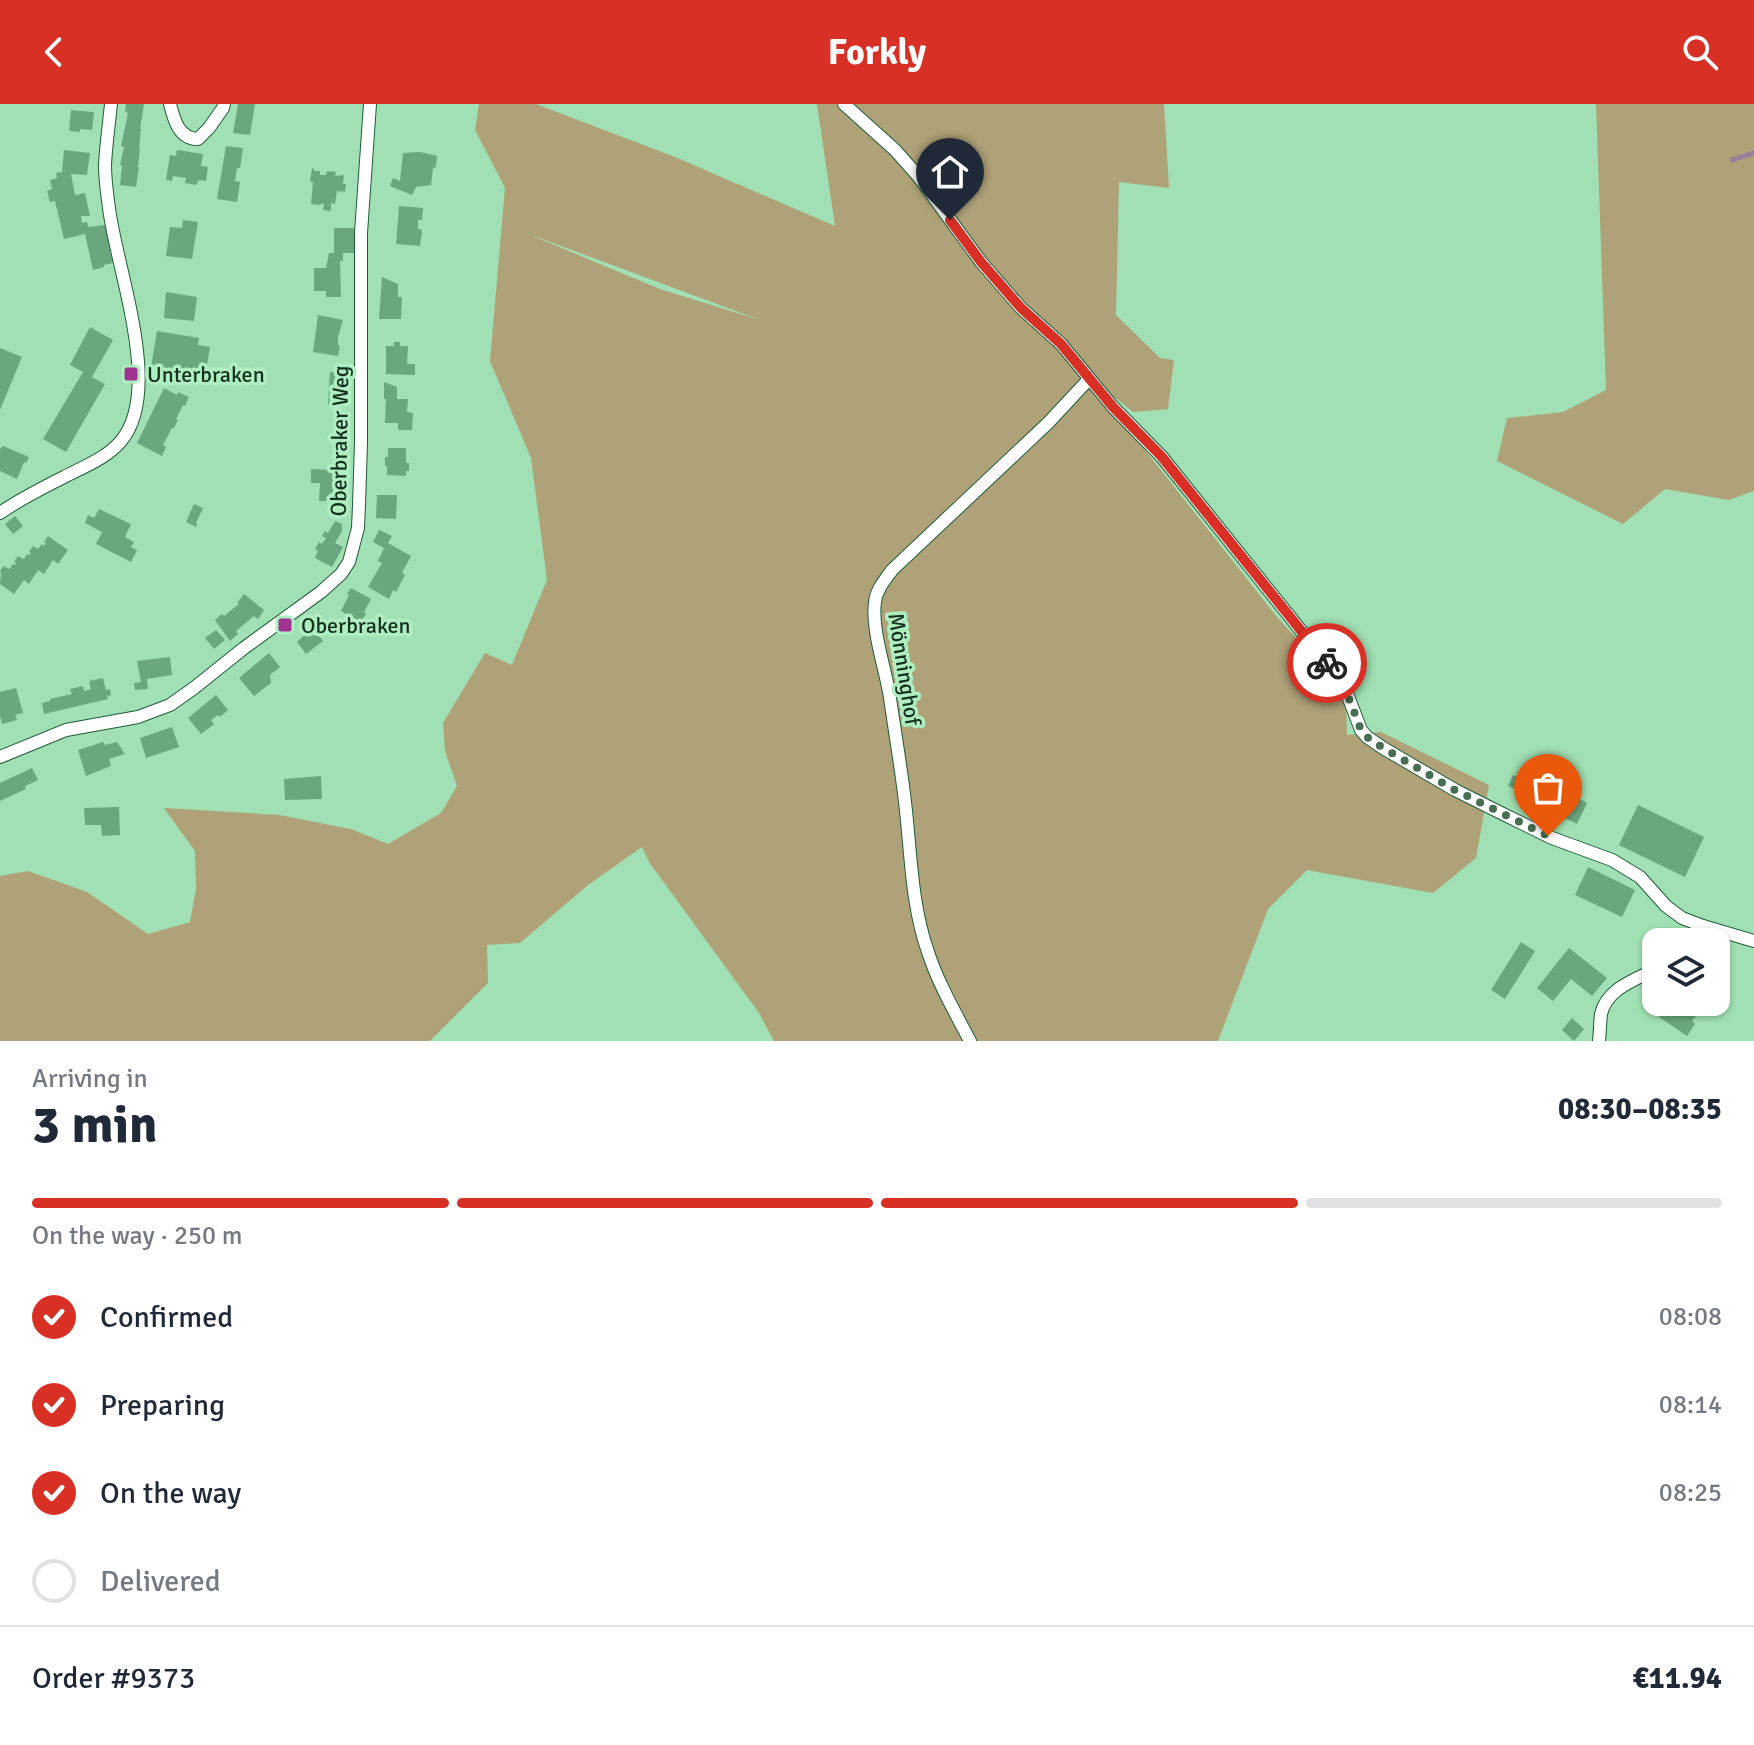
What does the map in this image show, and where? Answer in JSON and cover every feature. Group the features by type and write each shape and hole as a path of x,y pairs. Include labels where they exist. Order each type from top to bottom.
{"street":[{"path":"0,513 105,455 119,444 127,433 137,403 134,333 109,211 105,168 111,104"},
{"path":"170,104 182,134 189,139 198,139 224,104"},
{"name":"Oberbraker Weg","path":"0,757 66,730 138,717 170,705 321,592 349,562 358,528 361,233 370,104"},
{"path":"844,104 895,150 919,177 981,262 1021,308 1061,344 1113,407 1162,457 1343,683 1361,730 1367,737 1455,790 1552,838 1612,860 1640,877 1666,906 1682,918 1754,941"},
{"name":"Mönninghof","path":"970,1041 928,953 919,918 891,706 875,621 875,600 892,570 1048,423 1089,379"},
{"path":"1599,1041 1602,1012 1615,991 1642,975"}],"shaded area":[{"path":"479,104 536,104 675,157 835,226 817,104 1164,104 1169,188 1119,182 1116,315 1160,358 1174,360 1168,409 1133,412 1117,399 1092,392 1145,450 1277,617 1339,685 1346,699 1347,735 1381,732 1489,785 1476,858 1433,893 1307,870 1268,909 1218,1041 774,1041 759,1013 649,862 642,847 588,885 520,943 487,945 488,983 430,1041 0,1041 0,876 28,871 87,892 148,934 190,922 196,889 195,851 164,808 279,815 351,829 388,844 441,813 457,786 445,751 443,723 485,653 512,665 547,580 531,458 490,361 505,188 475,130","holes":["533,236 760,320 660,289"]},
{"path":"1596,104 1754,104 1754,491 1728,500 1665,489 1623,524 1497,461 1507,418 1563,412 1606,390"}],"building":[{"path":"126,104 144,104 136,187 120,185 124,147 121,146 128,113 125,112"},
{"path":"238,104 255,104 250,135 233,133"},
{"path":"71,110 94,112 92,130 69,131"},
{"path":"226,146 243,148 235,181 240,182 237,202 217,199"},
{"path":"64,150 90,153 87,175 71,174 75,195 85,193 90,216 81,216 82,223 87,222 88,227 105,225 113,263 104,267 93,270 85,234 64,239 55,201 50,202 47,191 52,189 50,180 57,178 56,173 62,172"},
{"path":"177,150 203,154 201,166 208,167 206,181 199,180 196,185 185,183 186,178 173,176 172,181 166,180 170,155 176,156"},
{"path":"420,152 437,156 431,185 416,187 412,195 390,186 393,178 400,181 403,153"},
{"path":"312,168 320,171 320,175 326,175 327,171 336,172 335,176 344,175 345,192 337,191 331,211 323,210 324,204 311,204"},
{"path":"399,206 423,208 422,220 418,220 418,229 422,233 420,246 396,244"},
{"path":"183,220 198,222 192,259 166,256 170,227 182,228"},
{"path":"334,228 354,228 354,253 343,253 343,261 340,261 341,297 326,297 326,291 314,291 314,268 326,268 329,253 334,253"},
{"path":"382,277 398,284 398,297 402,297 401,319 379,319"},
{"path":"166,292 197,297 194,321 164,318"},
{"path":"318,315 343,320 338,337 338,356 313,352"},
{"path":"90,327 113,340 92,377 105,384 66,452 43,439 83,372 70,365"},
{"path":"157,331 199,338 198,345 210,347 206,371 194,369 193,376 151,367"},
{"path":"394,342 408,346 407,364 415,364 415,375 386,374 386,346 394,346"},
{"path":"0,348 22,357 0,410"},
{"path":"330,372 350,373 348,397 339,396 338,405 328,405"},
{"path":"384,382 397,387 397,399 408,399 407,412 413,413 412,430 398,430 398,423 385,423"},
{"path":"164,388 189,397 163,445 166,447 162,456 137,443"},
{"path":"3,446 29,457 17,479 0,471 0,449"},
{"path":"388,448 406,448 409,471 406,471 406,476 387,475 385,457 388,457"},
{"path":"331,467 341,467 340,493 330,493 330,501 319,501 320,483 311,483 311,469 331,470"},
{"path":"377,495 397,495 396,519 376,518"},
{"path":"194,504 203,508 196,527 186,522"},
{"path":"99,509 131,524 125,537 134,542 131,547 137,550 131,562 96,544 102,532 85,523 88,515 94,518"},
{"path":"15,516 23,526 13,534 5,524"},
{"path":"335,521 342,524 342,531 335,543 343,547 332,567 315,558 318,551 315,549 319,542 322,544 326,538 322,536 325,531 328,533"},
{"path":"379,530 392,536 388,543 411,556 402,573 405,575 389,599 368,587 382,563 378,561 384,548 373,542"},
{"path":"48,536 68,550 58,564 53,560 44,574 38,570 29,584 24,580 14,594 0,584 0,571 4,566 9,569 15,565 18,556 24,559 33,546 38,549 42,544 44,546"},
{"path":"351,588 371,599 361,622 341,611"},
{"path":"244,594 264,610 258,619 254,616 236,631 238,634 230,641 215,620 239,604"},
{"path":"313,627 323,641 306,654 297,642"},
{"path":"216,630 225,640 214,649 205,638"},
{"path":"269,653 280,667 270,675 271,683 254,696 239,678"},
{"path":"170,657 172,675 147,679 148,689 135,690 134,683 141,682 137,661"},
{"path":"103,678 106,690 110,689 108,699 44,714 42,703 72,694 70,689 83,686 84,691 91,689 89,681"},
{"path":"16,688 23,713 15,715 17,720 2,724 0,692"},
{"path":"216,695 228,710 211,720 214,724 201,734 188,718"},
{"path":"172,727 179,747 146,758 140,738"},
{"path":"103,742 105,745 117,742 125,754 109,759 111,766 86,776 78,750"},
{"path":"32,768 38,780 0,801 0,783"},
{"path":"1513,775 1532,784 1527,795 1508,786"},
{"path":"321,776 322,799 285,800 284,779"},
{"path":"1562,790 1587,803 1577,824 1551,811"},
{"path":"1638,805 1704,837 1685,877 1619,845"},
{"path":"119,807 120,835 102,836 101,825 85,825 84,808"},
{"path":"1588,867 1635,890 1622,917 1575,895"},
{"path":"1521,942 1535,951 1505,999 1491,990"},
{"path":"1569,948 1607,978 1592,996 1571,979 1553,1001 1537,988"},
{"path":"1696,1016 1692,1021 1695,1024 1687,1036 1659,1017"},
{"path":"1572,1018 1584,1029 1574,1041 1562,1030"}],"waterway":[{"path":"1732,160 1754,153"}],"way so far":[{"path":"1327,663 1343,683 1361,730 1367,737 1455,790 1548,836"}],"place":[{"name":"Unterbraken","path":"131,374"},
{"name":"Oberbraken","path":"285,625"}],"route":[{"path":"950,220 1021,308 1061,344 1113,407 1162,457 1327,663"}]}
